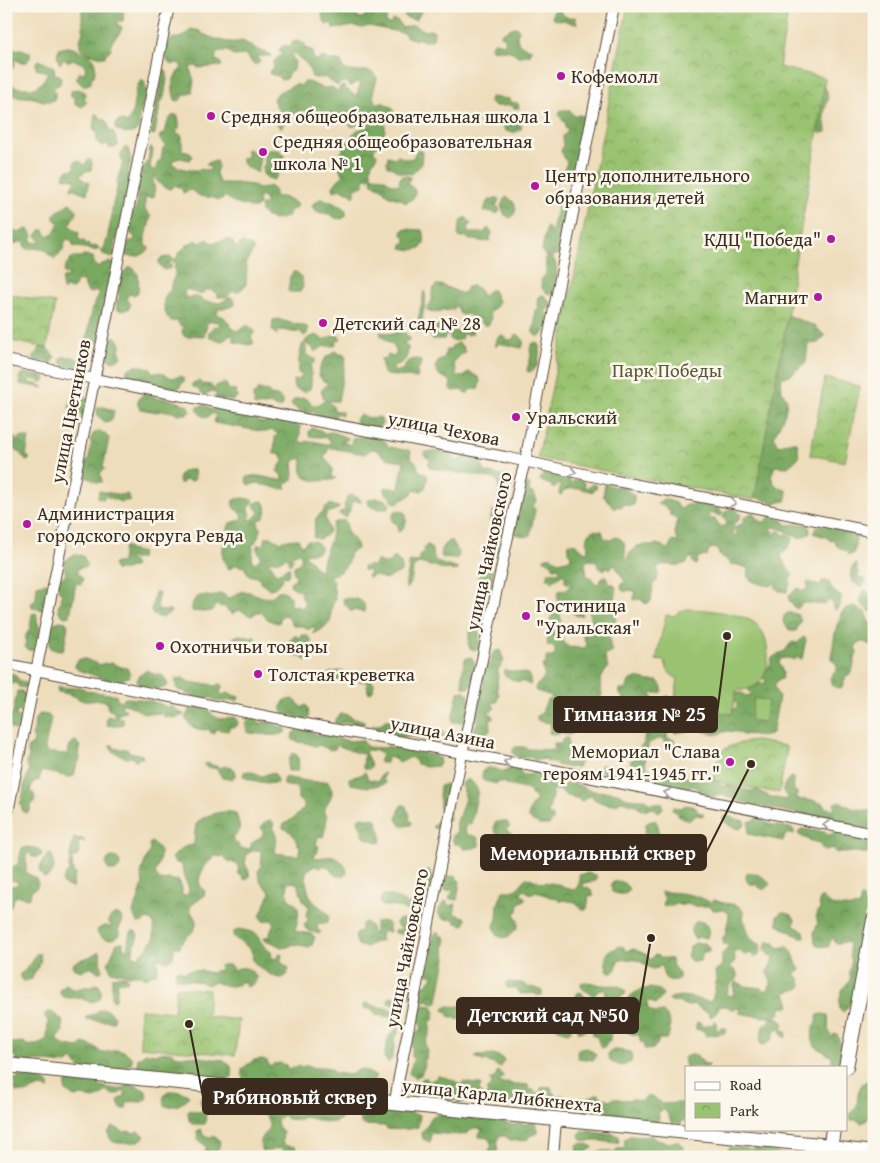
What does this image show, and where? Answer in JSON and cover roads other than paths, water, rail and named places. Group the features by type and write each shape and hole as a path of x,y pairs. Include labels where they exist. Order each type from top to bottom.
{"main road":[{"path":"846,1066 874,920"},
{"name":"улица Карла Либкнехта","path":"6,1065 395,1102 830,1151"},
{"path":"830,1151 833,1130"}],"street":[{"name":"улица Цветников","path":"6,822 168,6"},
{"name":"улица Чайковского","path":"395,1102 462,754 525,462 614,6"},
{"name":"улица Чехова","path":"6,360 94,379 525,462 874,532"},
{"name":"улица Азина","path":"6,664 874,834"},
{"path":"553,1157 556,1120"},
{"name":"улица Карла Либкнехта","path":"830,1151 874,1151"}],"place":[{"name":"Кофемолл","path":"561,76"},
{"name":"Средняя общеобразовательная школа 1","path":"211,116"},
{"name":"Средняя общеобразовательная школа № 1","path":"263,152"},
{"name":"Центр дополнительного образования детей","path":"535,186"},
{"name":"КДЦ \"Победа\"","path":"831,239"},
{"name":"Магнит","path":"818,297"},
{"name":"Детский сад № 28","path":"323,323"},
{"name":"Уральский","path":"516,417"},
{"name":"Администрация городского округа Ревда","path":"27,524"},
{"name":"Гостиница \"Уральская\"","path":"526,616"},
{"name":"Гимназия № 25","path":"727,636"},
{"name":"Охотничьи товары","path":"160,646"},
{"name":"Толстая креветка","path":"258,674"},
{"name":"Мемориал \"Слава героям 1941-1945 гг.\"","path":"730,762"},
{"name":"Мемориальный сквер","path":"751,764"},
{"name":"Детский сад №50","path":"651,938"},
{"name":"Рябиновый сквер","path":"189,1024"}],"park label":[{"name":"Парк Победы","path":"667,370"}]}
